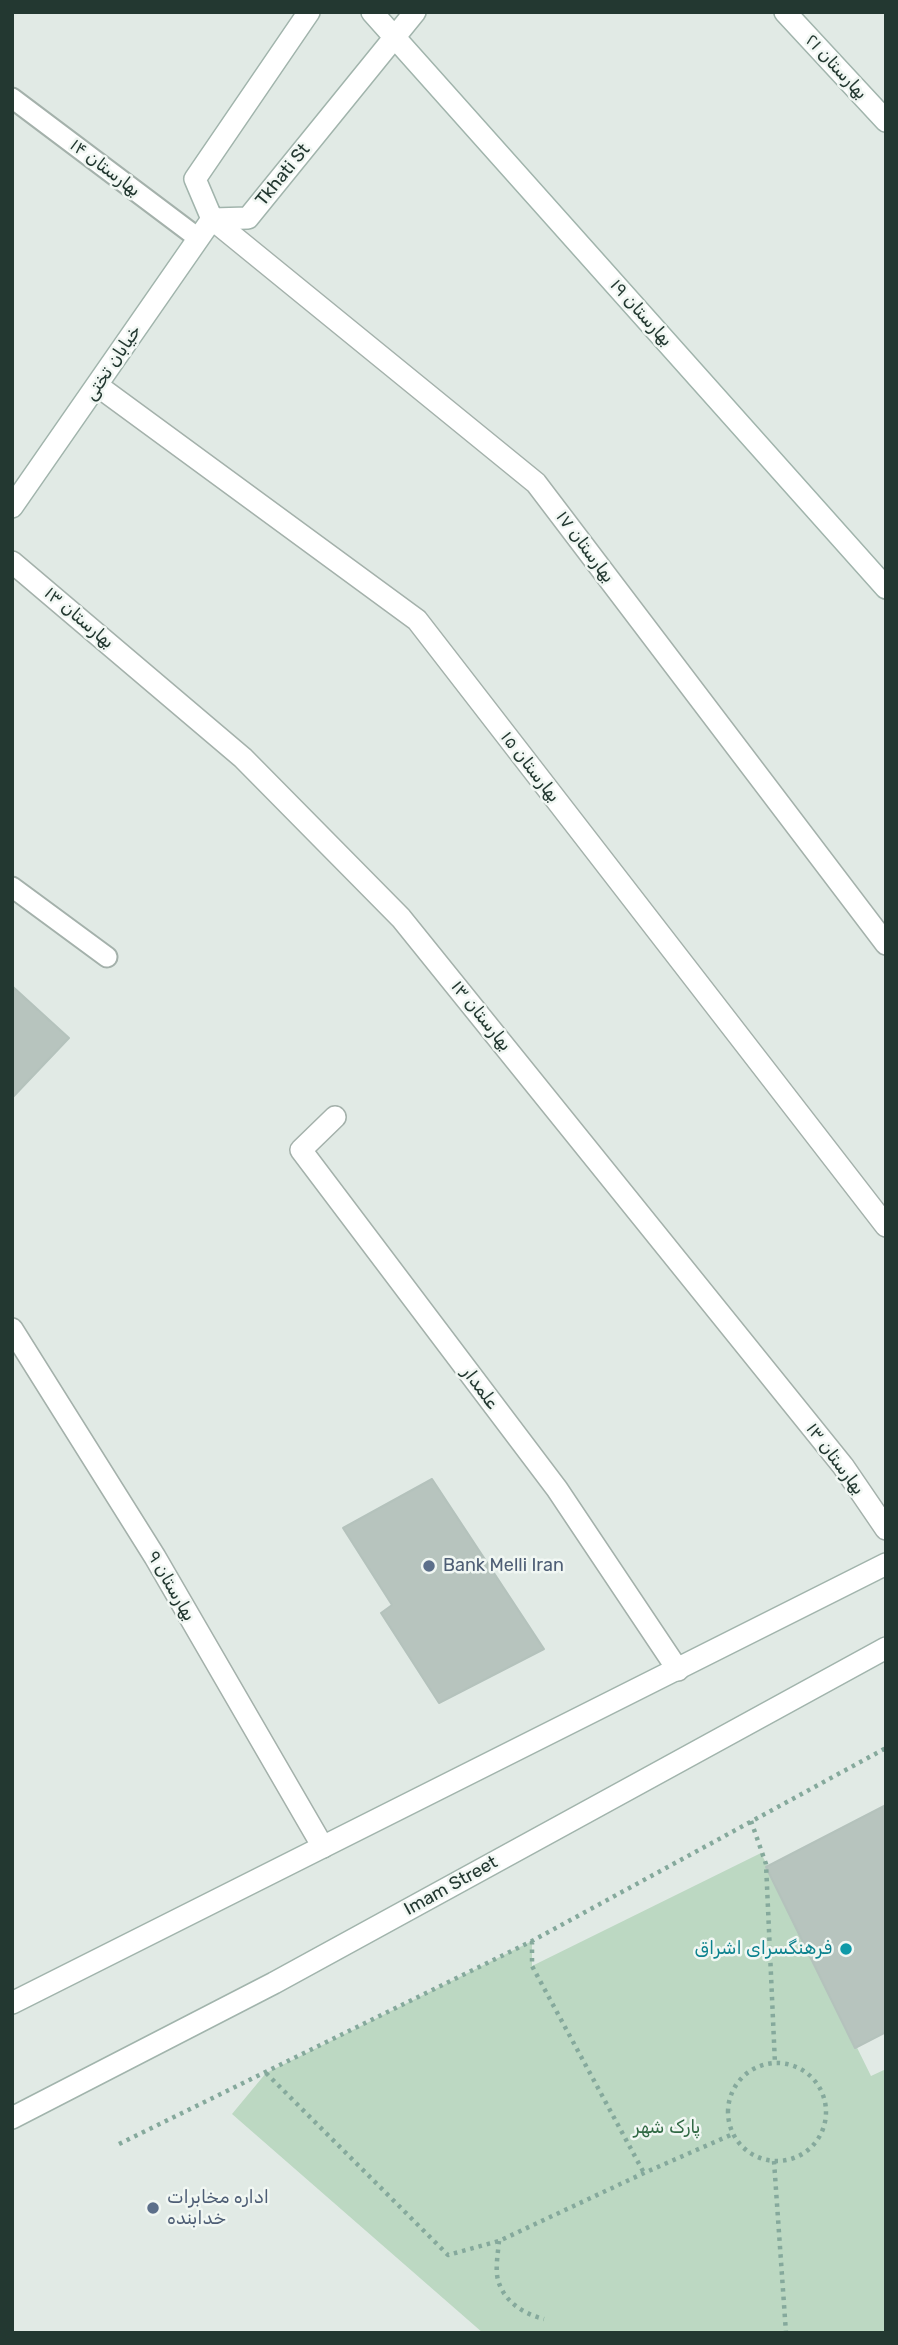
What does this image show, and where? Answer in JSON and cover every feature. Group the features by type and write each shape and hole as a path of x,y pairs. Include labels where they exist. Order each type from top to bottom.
{"street":[{"path":"212,219 195,179 309,12"},
{"name":"بهارستان ۱۹","path":"372,12 886,588"},
{"name":"Tkhati St","path":"212,219 248,218 415,12"},
{"name":"بهارستان ۲۱","path":"785,12 886,121"},
{"name":"خیابان تختی","path":"12,507 212,219"},
{"name":"بهارستان ۱۷","path":"212,219 537,483 886,944"},
{"name":"بهارستان ۱۵","path":"98,386 417,620 886,1226"},
{"name":"بهارستان ۱۳","path":"12,562 243,758 401,918 835,1455 886,1530"},
{"name":"علمدار","path":"335,1117 301,1150 557,1489 678,1670"},
{"name":"بهارستان ۹","path":"12,1329 155,1557 323,1847"},
{"path":"12,2003 886,1564"},
{"name":"Imam Street","path":"12,2118 274,1983 886,1648"}],"lane":[{"name":"بهارستان ۱۴","path":"12,98 198,238"},
{"path":"12,887 107,957"}],"path":[{"path":"119,2144 532,1941 886,1748"},
{"path":"751,1821 766,1864 775,2064"},
{"path":"532,1941 532,1966 644,2172"},
{"path":"783,2063 799,2068 812,2077 822,2090 827,2105 821,2136 811,2149 797,2158 781,2162 764,2160 750,2153 737,2142 733,2134 728,2111 730,2095 751,2070 767,2064 783,2063"},
{"path":"266,2073 448,2255 499,2241 644,2172 733,2134"},
{"path":"774,2161 786,2333"},
{"path":"499,2241 498,2280 506,2296 517,2308 544,2319"}],"green space":[{"name":"پارک شهر","path":"761,1853 871,2076 886,2069 886,2333 483,2333 232,2114 266,2073 532,1941 532,1966"}],"building":[{"path":"12,986 69,1038 12,1098"},
{"name":"Bank Melli Iran","path":"432,1479 544,1649 439,1703 381,1613 392,1605 343,1528"},
{"name":"فرهنگسرای اشراق","path":"886,1805 886,2032 855,2048 766,1867"}],"place":[{"name":"Bank Melli Iran","path":"429,1566"},
{"name":"فرهنگسرای اشراق","path":"846,1949"},
{"name":"اداره مخابرات خدابنده","path":"153,2208"}]}
